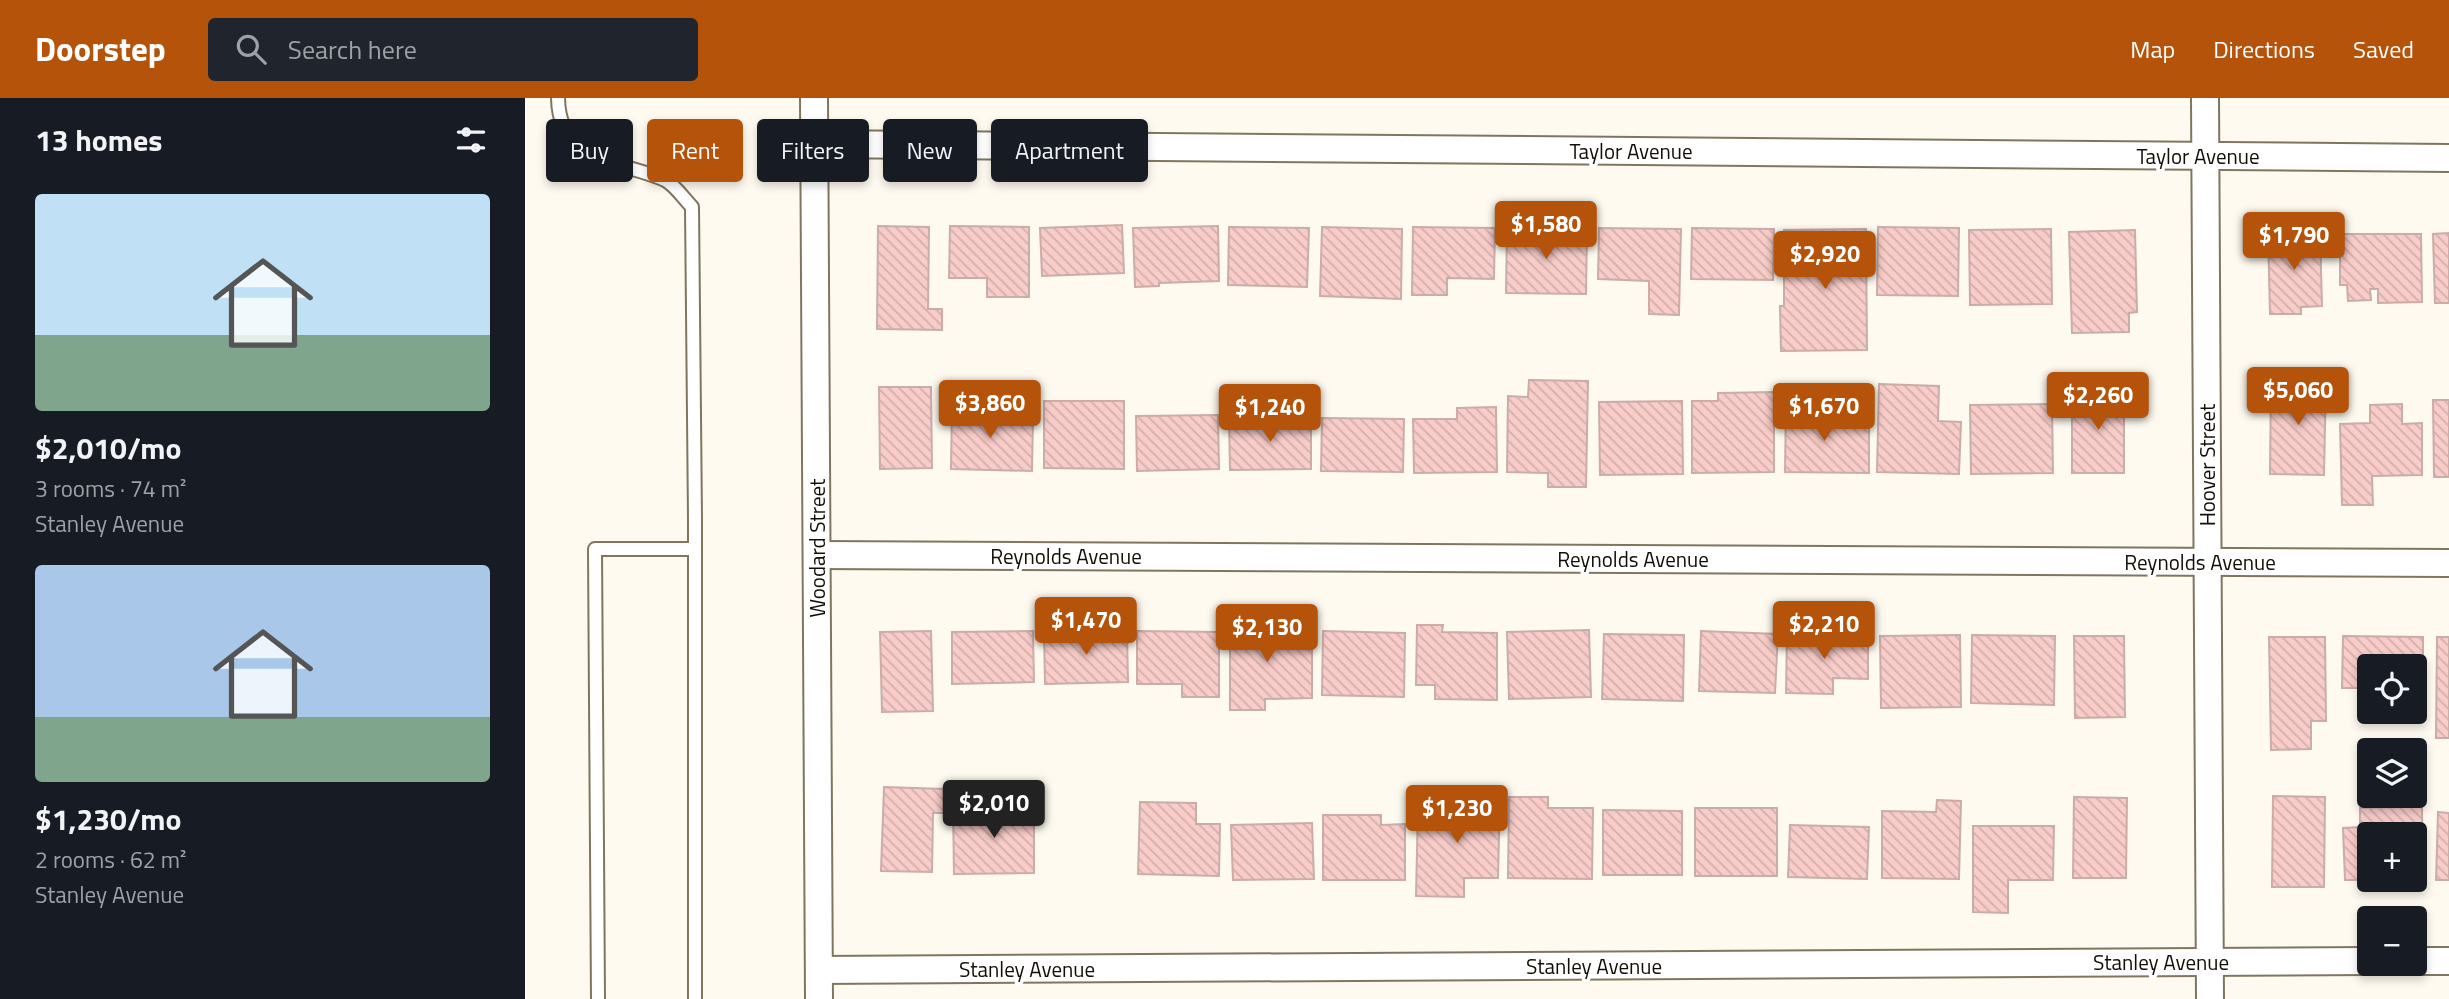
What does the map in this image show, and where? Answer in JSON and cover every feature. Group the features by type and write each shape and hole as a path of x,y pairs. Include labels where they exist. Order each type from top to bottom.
{"street":[{"name":"Woodard Street","path":"814,98 814,119"},
{"name":"Hoover Street","path":"2205,98 2210,999"},
{"name":"Taylor Avenue","path":"869,145 2449,158"},
{"name":"Woodard Street","path":"814,182 819,999"},
{"name":"Reynolds Avenue","path":"817,555 2449,564"},
{"name":"Stanley Avenue","path":"819,970 2357,961"},
{"path":"2427,961 2449,961"}],"lane":[{"path":"558,98 558,110 568,135 587,154 668,181 692,207 695,999"},
{"path":"598,999 595,549 694,549"}],"building":[{"path":"1122,225 1124,273 1042,276 1040,228"},
{"path":"878,226 929,227 928,309 942,309 942,330 877,329"},
{"path":"950,226 1029,227 1029,297 987,297 987,278 949,278"},
{"path":"1218,226 1219,281 1159,283 1159,286 1135,287 1133,228"},
{"path":"1229,227 1309,228 1307,287 1228,285"},
{"path":"1322,227 1402,229 1401,299 1320,296"},
{"path":"1413,227 1495,228 1494,279 1447,278 1447,295 1412,295"},
{"path":"1878,227 1959,228 1958,296 1877,295"},
{"path":"1507,228 1587,230 1586,294 1506,293"},
{"path":"1599,228 1681,229 1679,315 1649,314 1649,281 1598,279"},
{"path":"1692,228 1774,229 1773,280 1691,279"},
{"path":"1866,229 1867,350 1781,351 1780,306 1784,306 1784,230"},
{"path":"2051,229 2052,304 1970,305 1969,230"},
{"path":"2135,230 2137,312 2129,313 2129,332 2072,333 2069,232"},
{"path":"2320,232 2322,306 2301,307 2301,314 2270,314 2268,233"},
{"path":"2449,233 2449,303 2435,303 2433,234"},
{"path":"2340,234 2421,234 2422,302 2378,303 2378,289 2370,289 2371,300 2348,301 2347,285 2340,285"},
{"path":"2271,379 2326,379 2324,475 2270,474"},
{"path":"1529,380 1588,381 1586,487 1548,487 1548,473 1507,472 1508,396 1528,397"},
{"path":"1879,384 1939,386 1938,421 1961,422 1959,474 1877,472"},
{"path":"879,387 931,387 932,468 880,469"},
{"path":"2124,391 2124,473 2072,473 2072,392"},
{"path":"1774,392 1774,472 1692,473 1692,401 1718,401 1718,393"},
{"path":"1786,400 1814,400 1814,421 1869,422 1869,473 1785,472"},
{"path":"2433,400 2449,400 2449,477 2434,477"},
{"path":"1044,401 1124,401 1124,469 1044,468"},
{"path":"1682,401 1683,474 1600,475 1599,402"},
{"path":"2052,404 2053,473 1971,474 1970,405"},
{"path":"2402,404 2402,424 2422,423 2422,475 2372,476 2373,505 2342,505 2340,424 2370,423 2370,405"},
{"path":"952,405 990,405 990,417 1033,418 1032,471 951,469"},
{"path":"1496,407 1497,472 1414,473 1413,419 1457,419 1457,408"},
{"path":"1218,415 1219,469 1137,471 1136,416"},
{"path":"1311,418 1311,469 1230,470 1229,419"},
{"path":"1322,418 1404,419 1403,472 1321,471"},
{"path":"1230,615 1265,615 1265,633 1312,633 1312,698 1265,699 1265,710 1230,710"},
{"path":"1417,625 1443,625 1442,632 1497,633 1497,700 1435,699 1435,685 1416,685"},
{"path":"1589,630 1591,697 1509,699 1507,632"},
{"path":"931,631 933,711 882,712 880,632"},
{"path":"1033,631 1034,682 952,684 952,632"},
{"path":"1127,631 1128,682 1045,684 1044,632"},
{"path":"1137,631 1219,632 1219,697 1182,697 1182,684 1137,684"},
{"path":"1323,631 1405,633 1404,697 1322,695"},
{"path":"1701,631 1778,634 1775,693 1699,691"},
{"path":"1604,634 1684,635 1683,701 1602,699"},
{"path":"1787,634 1868,635 1868,679 1833,678 1833,694 1786,693"},
{"path":"1960,635 1961,707 1881,708 1880,636"},
{"path":"1972,635 2055,636 2054,705 1971,703"},
{"path":"2074,636 2124,636 2125,717 2075,718"},
{"path":"2343,636 2423,637 2423,654 2357,654 2357,688 2342,688"},
{"path":"2269,637 2325,637 2326,721 2311,721 2311,749 2271,750"},
{"path":"2437,637 2449,637 2449,738 2436,738"},
{"path":"884,787 945,789 944,813 933,813 932,872 881,871"},
{"path":"1458,795 1500,795 1498,878 1464,878 1464,897 1416,896 1418,807 1458,808"},
{"path":"2273,796 2325,797 2324,887 2272,887"},
{"path":"1509,797 1548,797 1548,808 1593,808 1592,879 1508,878"},
{"path":"2074,797 2127,798 2126,878 2073,878"},
{"path":"1937,800 1961,801 1959,879 1882,878 1882,811 1936,812"},
{"path":"1140,802 1196,803 1196,824 1220,824 1219,876 1138,874"},
{"path":"1034,806 1034,873 954,874 953,807"},
{"path":"1695,808 1777,808 1777,876 1695,876"},
{"path":"2360,808 2422,808 2422,822 2360,822"},
{"path":"1603,810 1682,811 1682,875 1603,875"},
{"path":"2438,812 2449,813 2449,880 2436,880"},
{"path":"1323,815 1381,815 1381,825 1405,824 1405,880 1323,880"},
{"path":"1312,823 1314,879 1233,880 1231,825"},
{"path":"1790,825 1869,827 1867,879 1788,877"},
{"path":"1973,826 2054,826 2053,880 2008,880 2008,913 1973,912"},
{"path":"2357,827 2357,880 2345,880 2343,828"}]}
